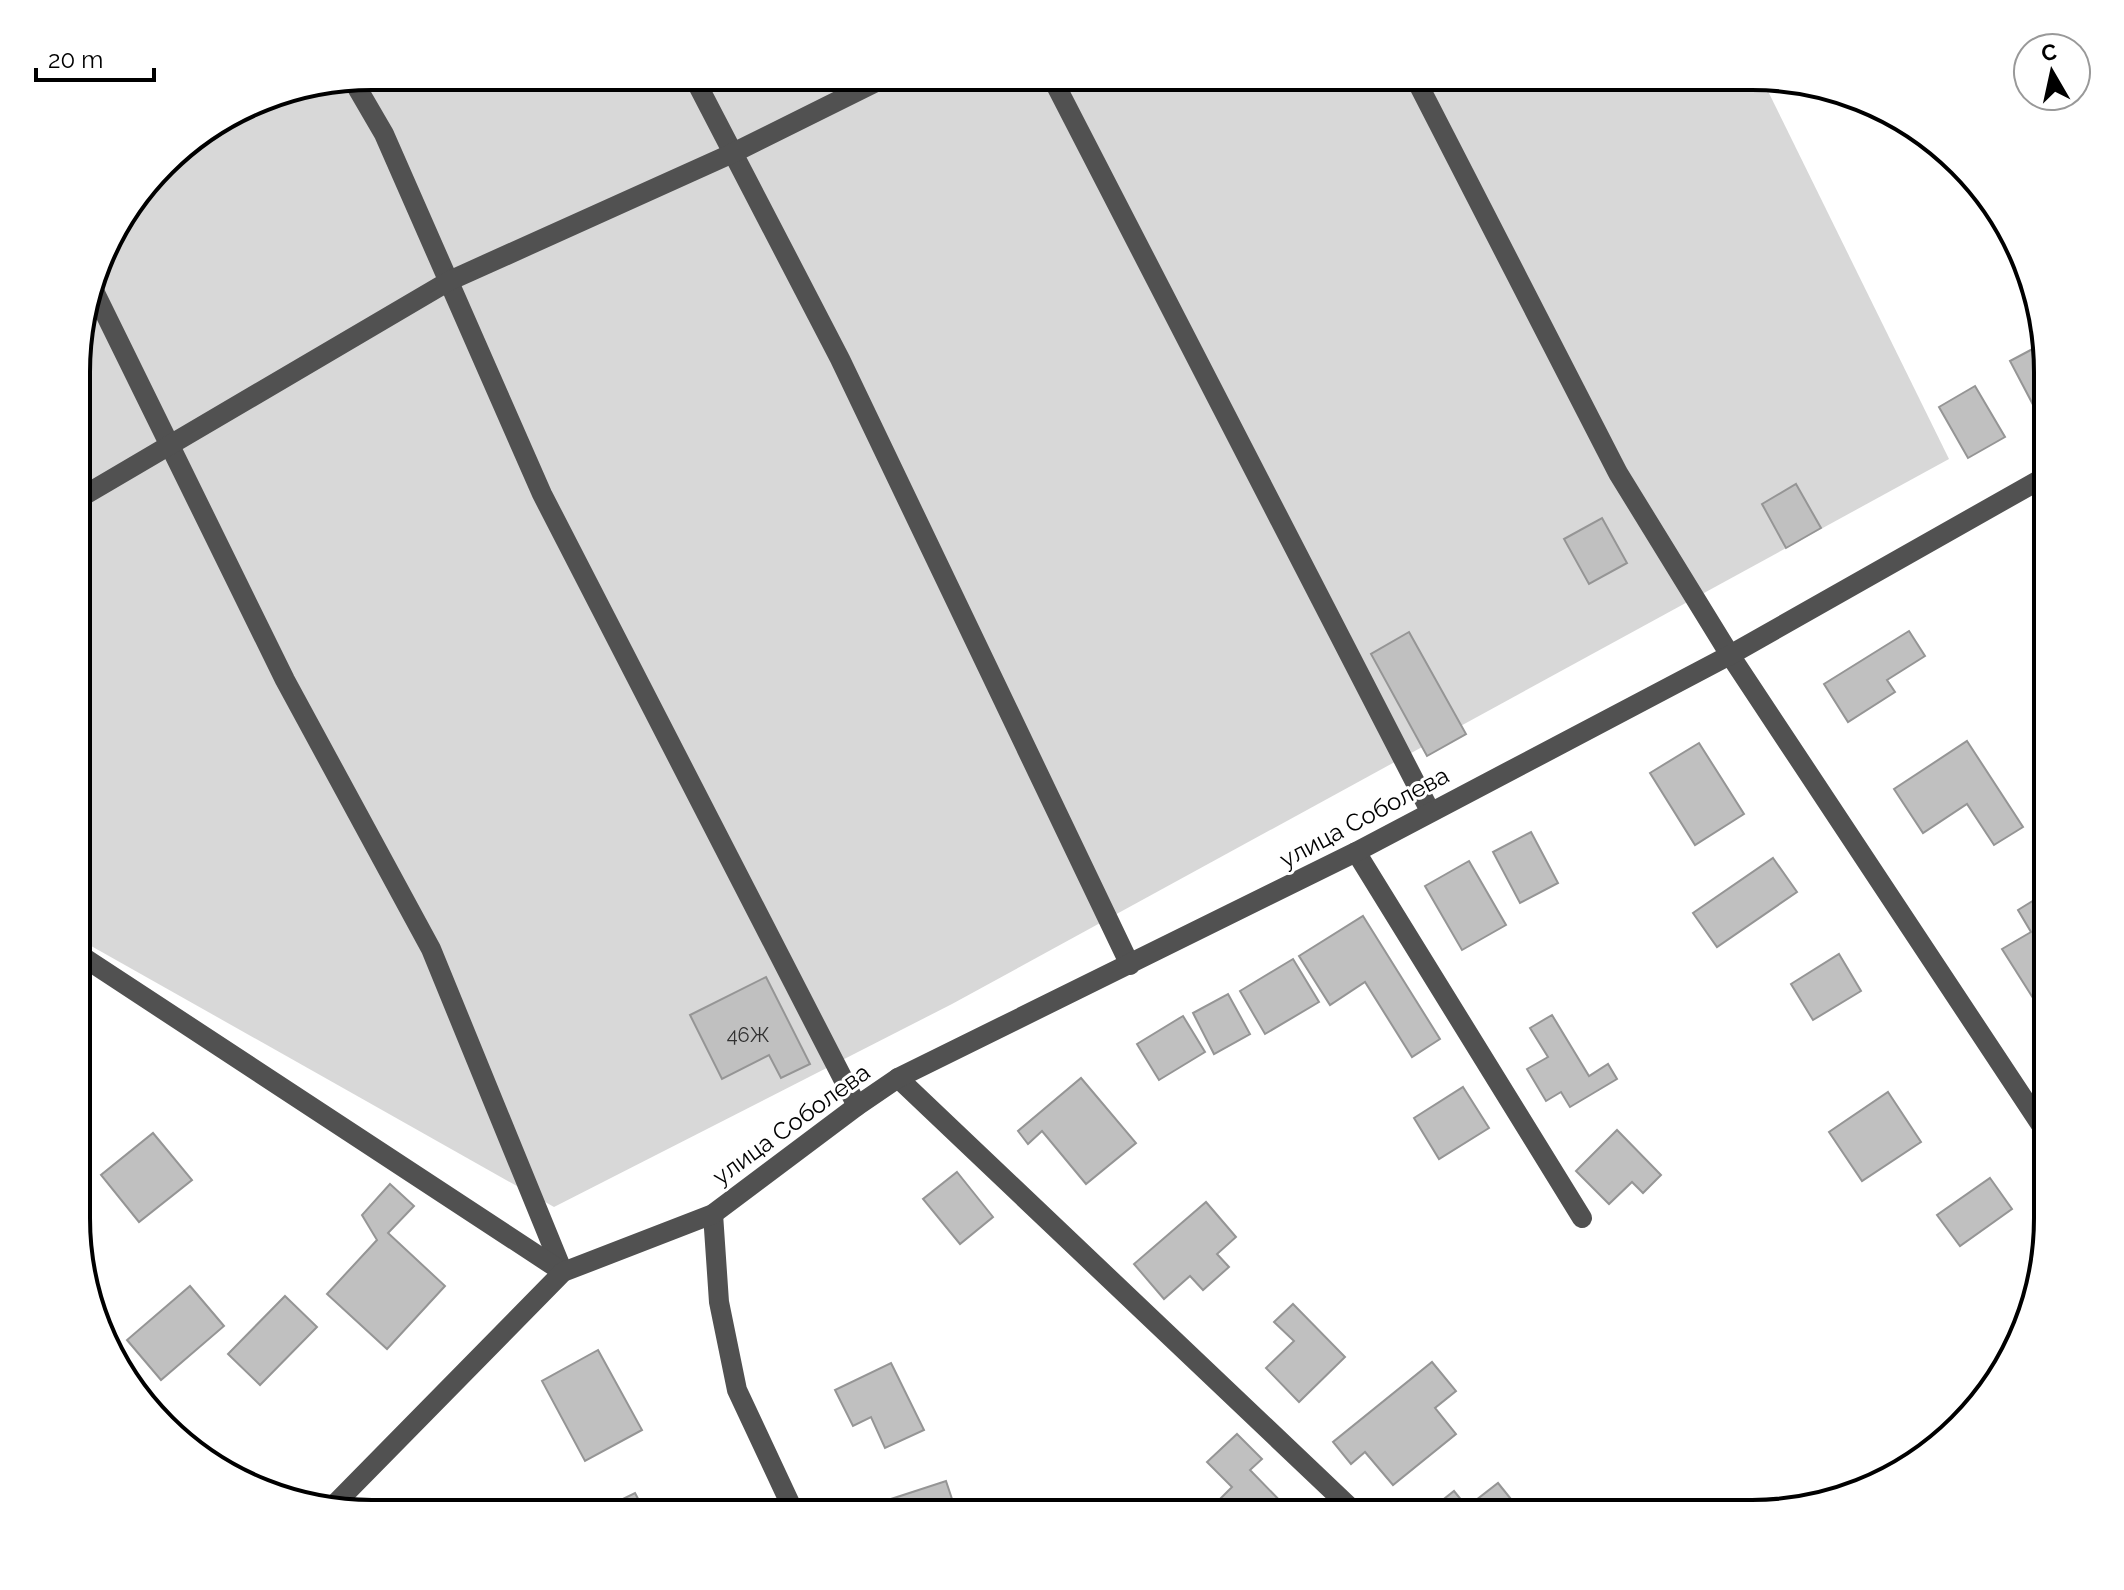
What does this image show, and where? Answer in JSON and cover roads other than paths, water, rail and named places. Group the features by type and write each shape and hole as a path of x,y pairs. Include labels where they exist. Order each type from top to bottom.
{"street":[{"path":"700,90 840,359 1130,965"},
{"path":"90,492 449,281 733,153 859,90"},
{"path":"1058,90 1430,811"},
{"path":"359,91 384,134 542,494 857,1106"},
{"path":"1422,91 1618,473 1730,655 2034,1114"},
{"path":"99,302 285,680 431,949 563,1272"},
{"name":"улица Соболева","path":"563,1272 713,1214 898,1078 1356,852 1730,655 2033,483"},
{"path":"1356,852 1582,1218"},
{"path":"91,962 563,1272"},
{"path":"898,1078 1342,1500"},
{"path":"713,1214 719,1302 737,1390 788,1499"},
{"path":"341,1498 563,1272"}]}
